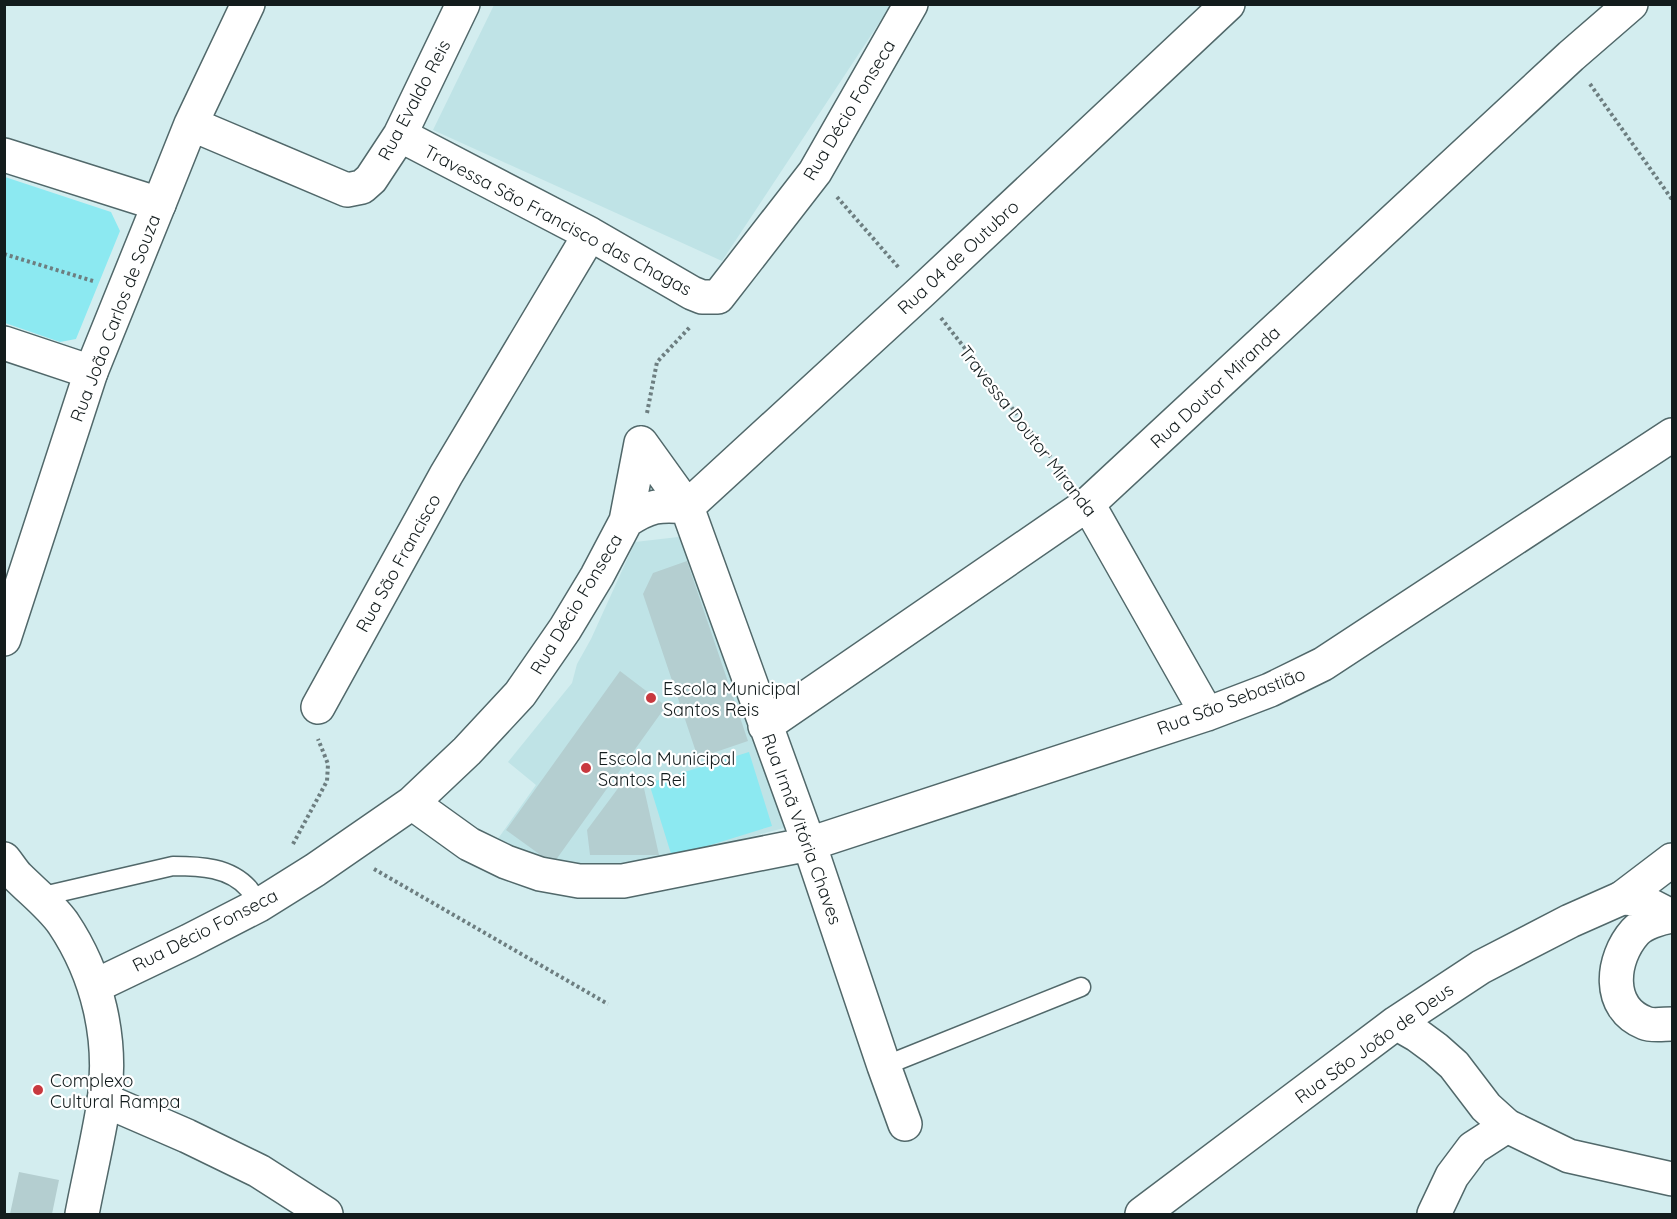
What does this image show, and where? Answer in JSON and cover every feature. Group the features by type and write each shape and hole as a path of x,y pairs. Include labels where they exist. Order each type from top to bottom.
{"street":[{"name":"Rua João Carlos de Souza","path":"4,639 91,372 191,124 248,4"},
{"name":"Rua Evaldo Reis","path":"191,124 347,190 362,187 371,179 400,135 463,4"},
{"name":"Rua Décio Fonseca","path":"718,297 815,172 911,4"},
{"name":"Rua 04 de Outubro","path":"687,507 921,292 1228,4"},
{"name":"Rua Doutor Miranda","path":"765,726 1088,504 1571,56 1631,4"},
{"name":"Travessa São Francisco das Chagas","path":"400,135 590,234 692,293 702,297 718,297"},
{"path":"4,155 159,204"},
{"name":"Rua São Francisco","path":"318,707 446,475 590,234"},
{"path":"4,343 91,372"},
{"name":"Rua São Sebastião","path":"412,803 469,844 506,862 540,874 579,881 623,881 809,844 1207,714 1270,690 1323,664 1672,435"},
{"name":"Rua Décio Fonseca","path":"95,986 259,905 412,803 467,751 520,694 597,576 626,521 641,444"},
{"name":"Rua Irmã Vitória Chaves","path":"641,444 687,507 809,844 905,1124"},
{"name":"Travessa Doutor Miranda","path":"1088,504 1207,714"},
{"path":"626,521 644,510 656,507 668,505 687,507"},
{"name":"Rua São João de Deus","path":"1143,1215 1396,1023 1481,967 1570,921 1622,898 1672,860"},
{"path":"16,876 61,921 80,950 95,986 104,1024 106,1061 104,1101 82,1215"},
{"path":"1622,898 1638,899 1672,916"},
{"path":"1672,916 1652,921 1635,932 1621,955 1617,973 1617,993 1626,1013 1646,1024 1672,1024"},
{"path":"1396,1023 1417,1035 1448,1060 1486,1107 1507,1126 1569,1156 1672,1179"},
{"path":"104,1101 187,1136 259,1172 326,1215"},
{"path":"1434,1215 1452,1176 1473,1148 1507,1126"}],"lane":[{"path":"16,876 195,866 216,869 235,876 249,889 259,905"},
{"path":"884,1066 1081,987"}],"path":[{"path":"1571,56 1672,197"},
{"name":"Travessa Doutor Miranda","path":"815,172 921,292 1088,504"},
{"path":"4,254 94,281 90,291"},
{"path":"641,444 657,362 718,297"},
{"path":"288,854 327,781 328,764 318,740 318,707"},
{"path":"342,851 608,1004"}],"shaded area":[{"path":"494,4 891,5 722,261 433,130"},
{"path":"5,177 111,212 120,231 76,339 60,342 5,323"},
{"name":"Escola Municipal Santos Reis","path":"687,536 784,828 658,861 596,867 490,850 536,785 508,762 572,683 577,664 591,639 635,542"},
{"path":"749,752 772,826 672,857 649,783"}],"building":[{"path":"687,561 748,741 698,758 643,594 653,573"},
{"name":"Escola Municipal Santos Rei","path":"620,671 666,706 553,864 506,830"},
{"path":"643,784 659,855 590,855 587,830 619,787"},
{"path":"19,1172 59,1180 52,1214 10,1214"}],"place":[{"name":"Escola Municipal Santos Reis","path":"651,698"},
{"name":"Escola Municipal Santos Rei","path":"586,768"},
{"name":"Complexo Cultural Rampa","path":"38,1090"}]}
